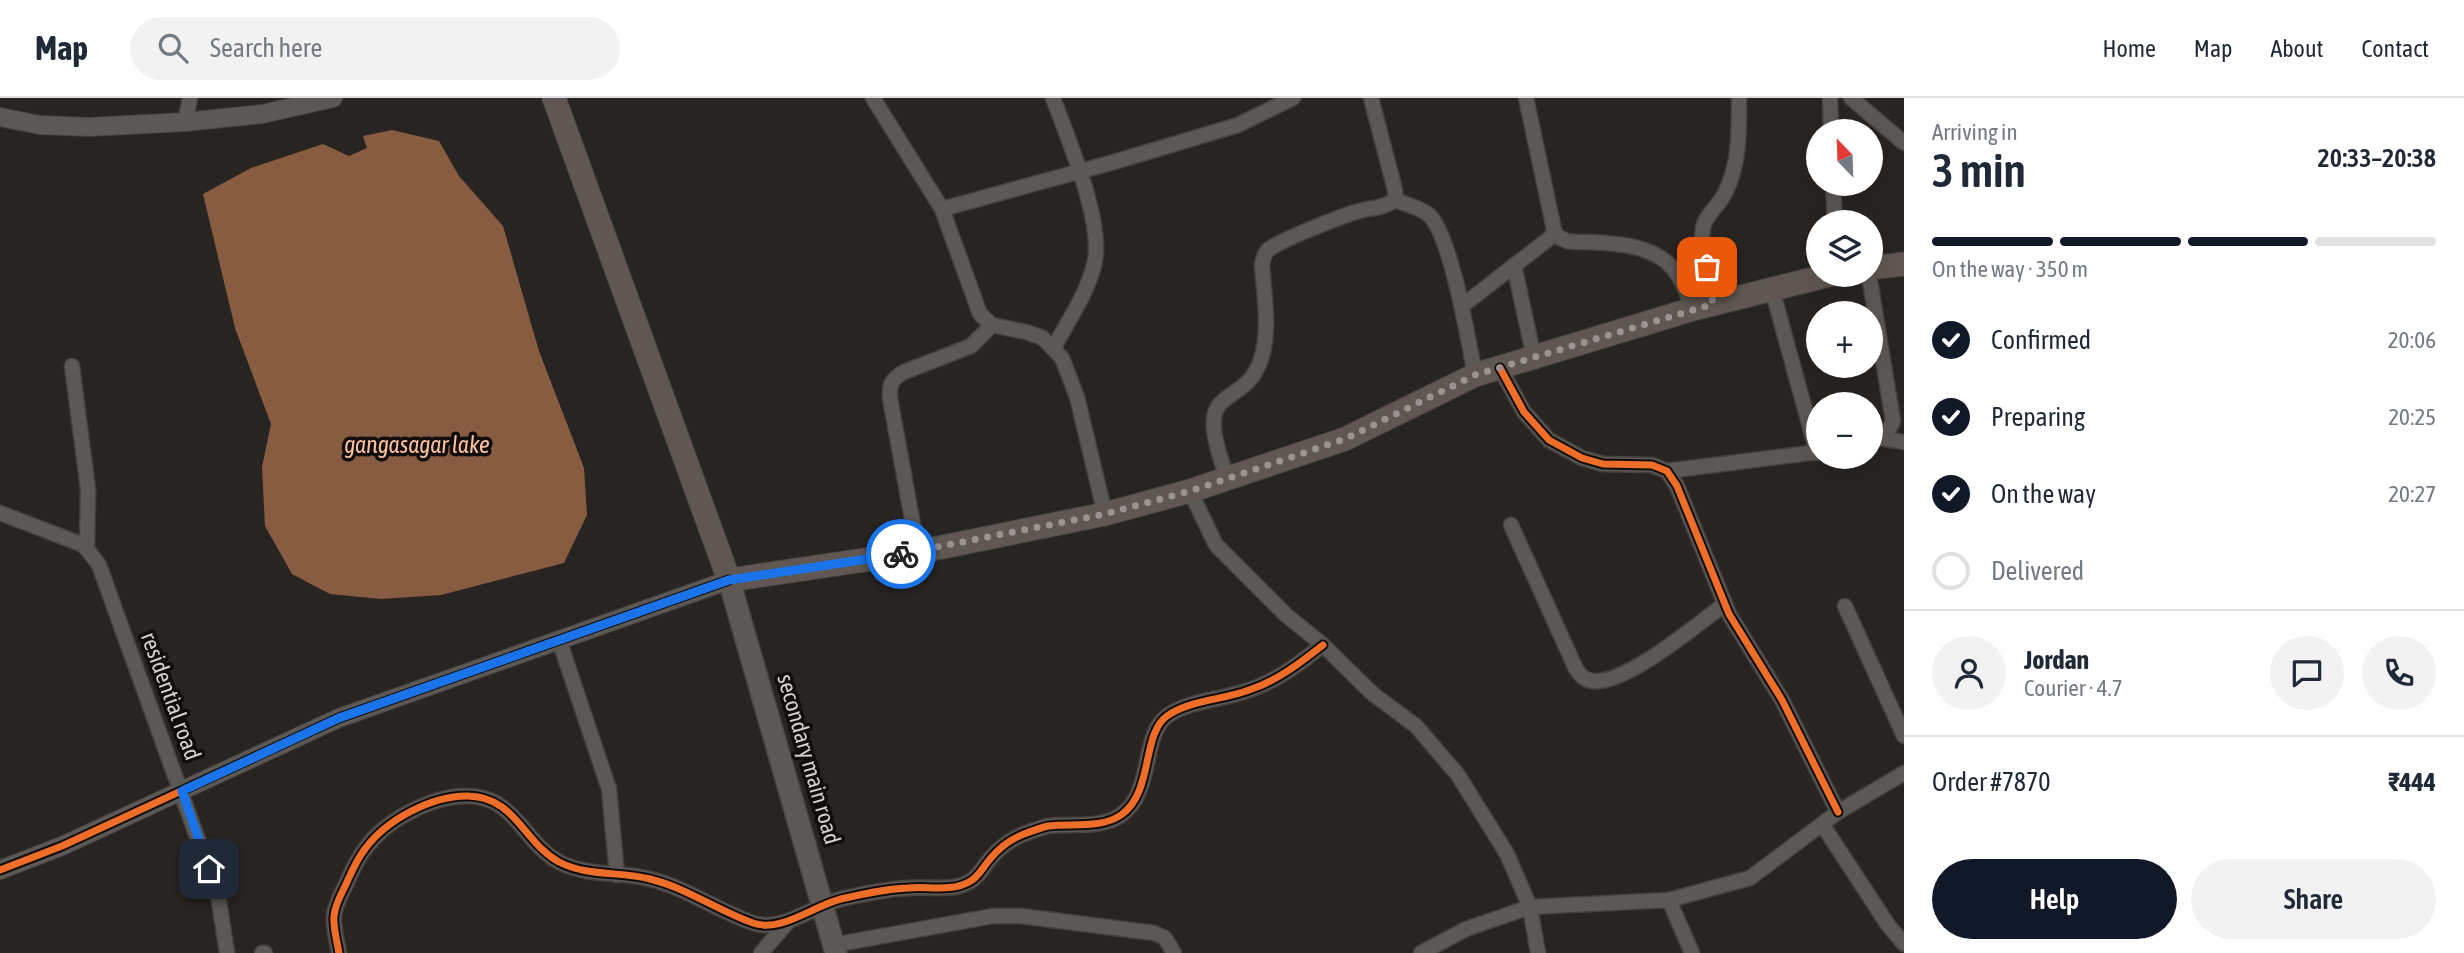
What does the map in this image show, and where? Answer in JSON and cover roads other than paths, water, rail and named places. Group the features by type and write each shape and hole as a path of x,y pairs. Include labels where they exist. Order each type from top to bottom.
{"main road":[{"path":"554,98 729,580 918,552 1105,514 1190,491 1345,439 1475,375 1703,307 1806,281"},
{"path":"1883,267 1904,264"},
{"name":"secondary main road","path":"729,580 824,903 835,949"}],"street":[{"path":"185,122 190,98"},
{"path":"0,117 40,125 89,127 185,122 262,114 333,98"},
{"path":"873,98 942,209 975,304 985,320 992,325 1043,338 1054,347 1069,371 1105,514"},
{"path":"1054,98 1097,233 1097,252 1087,286 1054,347"},
{"path":"942,209 1238,125 1293,98"},
{"path":"1371,98 1395,190 1395,200"},
{"path":"1526,98 1555,234 1568,242 1628,245 1656,255 1669,264 1703,307"},
{"path":"1703,307 1704,222 1724,196 1731,176 1740,137 1739,98"},
{"path":"1830,98 1831,119"},
{"path":"1851,98 1904,143"},
{"path":"1395,200 1428,213 1441,236 1462,306 1475,375"},
{"path":"1227,478 1215,438 1216,410 1221,402 1247,385 1261,360 1265,337 1263,257 1275,246 1328,222 1395,200"},
{"path":"1462,306 1555,234"},
{"path":"1514,265 1534,358"},
{"path":"1871,287 1893,421 1890,429 1883,434"},
{"path":"1772,289 1806,409"},
{"path":"918,552 890,398 890,384 904,372 971,346 992,325"},
{"path":"0,513 70,539 87,549 88,489 72,366"},
{"path":"1500,368 1524,412 1549,440 1582,458 1603,464 1652,465 1667,471 1806,454"},
{"path":"1883,441 1904,442"},
{"path":"1667,471 1677,486 1725,604 1782,700 1838,812"},
{"path":"1190,491 1216,545 1286,615 1323,645 1373,694 1416,726 1458,775 1507,854 1530,907 1538,953"},
{"path":"1511,525 1576,669 1583,678 1590,681 1600,681 1640,666 1725,604"},
{"name":"residential road","path":"87,549 99,565 107,584 218,895 226,953"},
{"path":"0,870 62,846 339,718 729,580"},
{"path":"1845,607 1904,736"},
{"path":"559,640 609,789 617,875"},
{"path":"339,953 334,914 365,849 381,831 404,816 443,798 485,798 505,807 555,860 572,868 649,878 757,925 777,925 824,903 874,891 909,887 944,888 967,884 975,879 1003,846 1019,836 1045,827 1111,820 1123,813 1135,798 1146,771 1157,726 1164,718 1185,707 1265,684 1323,645"},
{"path":"1421,953 1466,929 1530,907 1669,901 1750,878 1838,812 1904,773"},
{"path":"1822,824 1888,925 1904,944"},
{"path":"1669,901 1692,953"},
{"path":"835,949 1002,916 1154,933 1165,938 1174,953"},
{"path":"761,953 789,920"}],"water":[{"name":"gangasagar lake","path":"392,130 439,141 459,176 503,226 539,351 584,468 587,515 564,563 441,595 381,599 330,594 292,574 265,526 262,467 271,424 235,328 203,194 251,168 323,144 349,156 367,148 363,136"}]}
